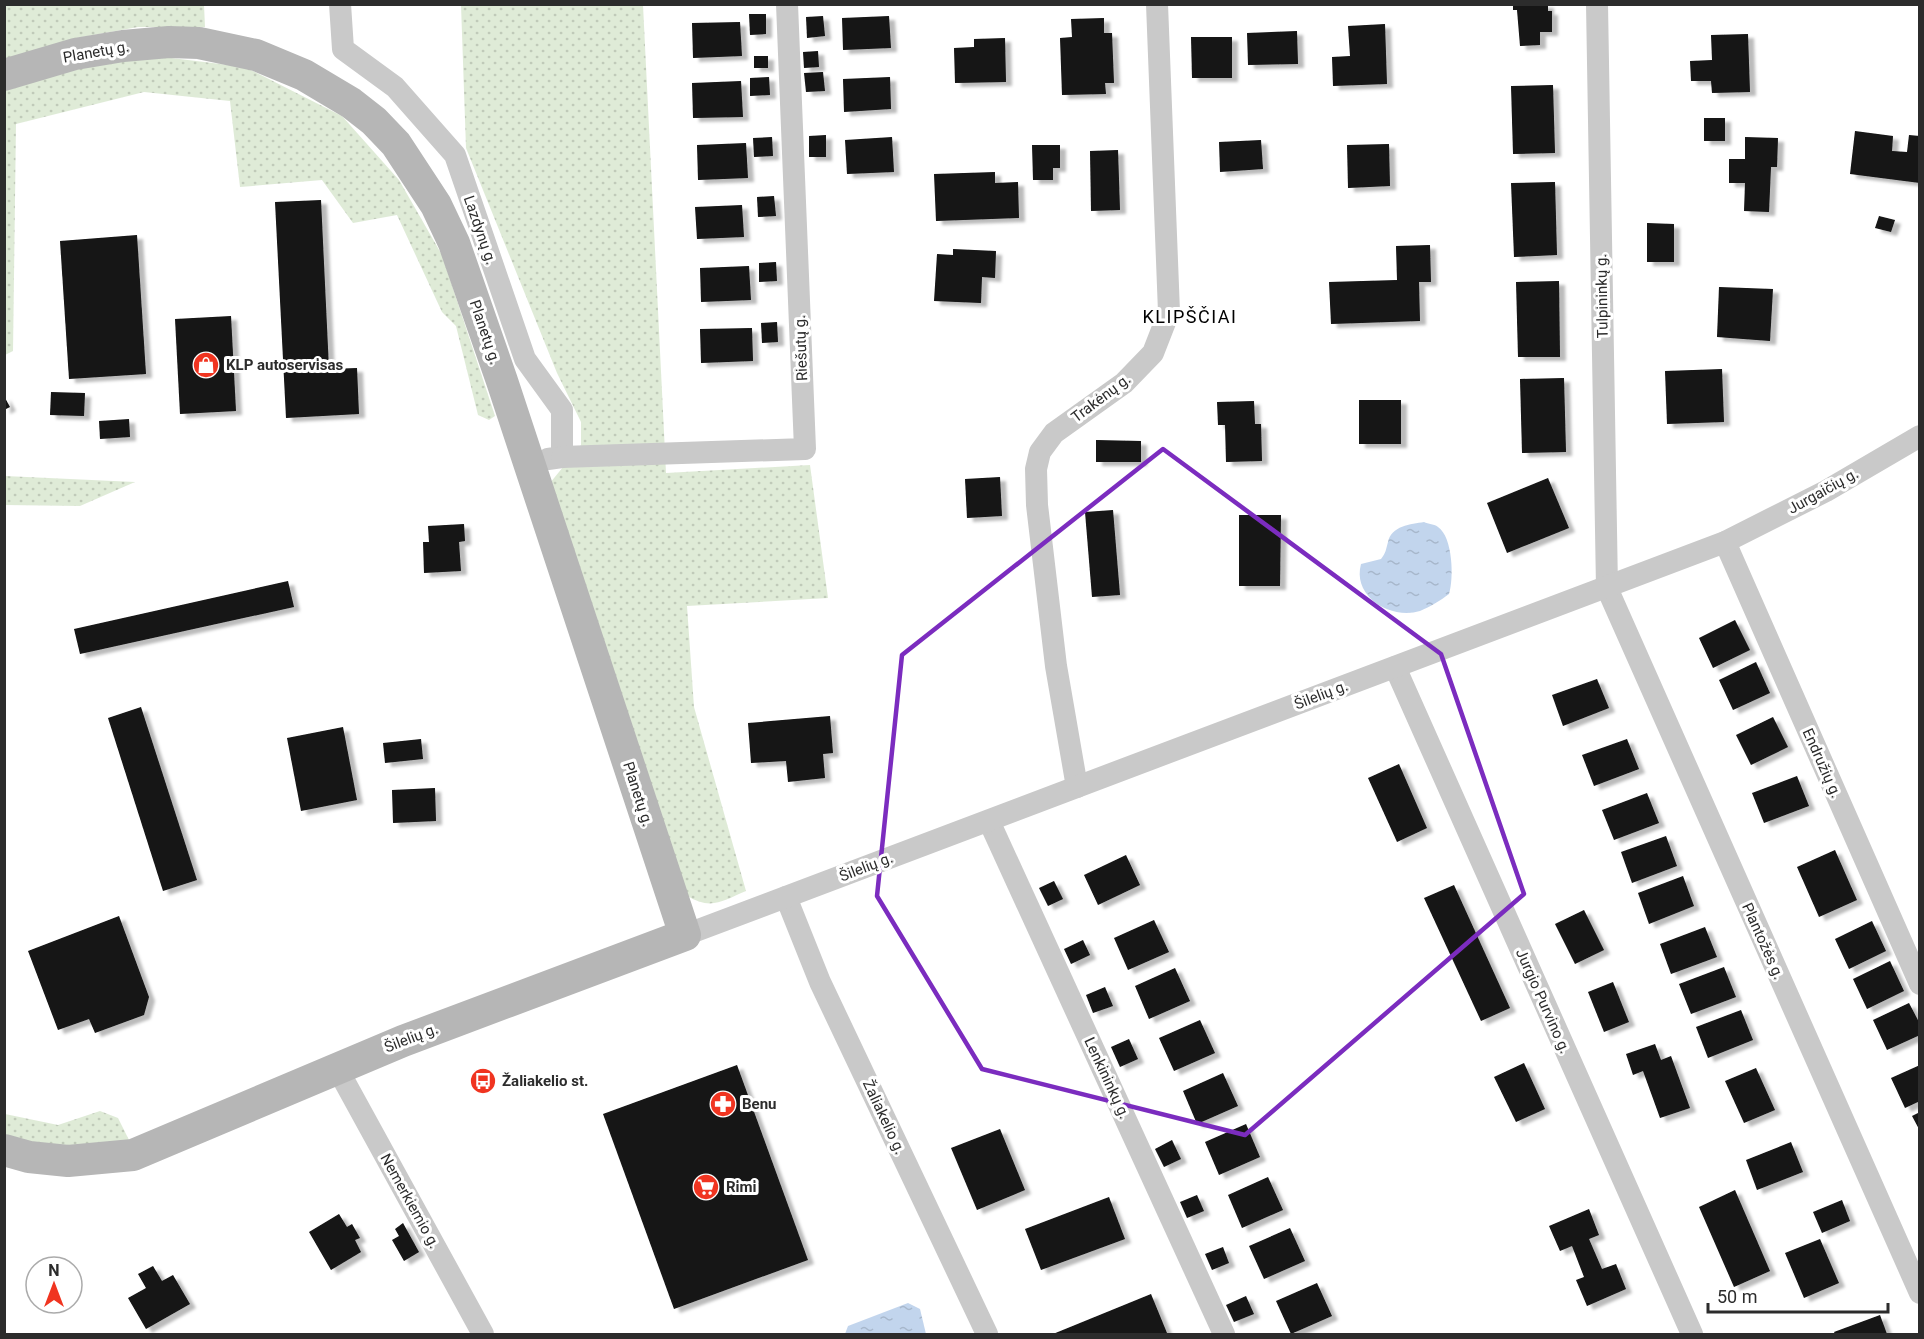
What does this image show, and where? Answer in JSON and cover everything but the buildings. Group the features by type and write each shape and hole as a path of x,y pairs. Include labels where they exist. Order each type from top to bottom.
{"main road":[{"name":"Planetų g.","path":"4,75 75,54 123,45 199,43 256,55 304,75 351,103 374,121 396,144 436,205 454,243 685,935"},
{"name":"Šilelių g.","path":"4,1150 29,1158 68,1161 133,1155 414,1037 685,935"}],"street":[{"name":"Lazdynų g.","path":"340,4 343,49 395,87 455,154 525,359 562,410 562,457"},
{"name":"Riešutų g.","path":"562,457 805,449 787,4"},
{"name":"Trakėnų g.","path":"1077,787 1056,666 1037,505 1036,469 1040,452 1054,433 1124,383 1153,353 1169,312 1156,4"},
{"name":"Tulpininkų g.","path":"1597,4 1607,588"},
{"name":"Jurgaičių g.","path":"1725,542 1826,491 1920,436"},
{"path":"529,462 562,457"},
{"name":"Šilelių g.","path":"685,935 1725,542"},
{"name":"Endružių g.","path":"1725,542 1920,984"},
{"name":"Plantožės g.","path":"1607,588 1920,1293"},
{"name":"Jurgio Purvino g.","path":"1395,667 1692,1335"},
{"name":"Lenkininkų g.","path":"989,821 1224,1335"},
{"name":"Žaliakelio g.","path":"786,897 820,982 987,1335"},
{"name":"Nemerkiemio g.","path":"337,1068 483,1335"}],"highlighted area":[{"path":"1163,449 1441,654 1524,894 1245,1135 982,1069 877,896 902,655"}],"green space":[{"path":"4,5 204,5 205,27 138,27 77,38 5,62"},
{"path":"461,5 643,5 666,473 810,465 828,598 687,606 694,707 746,891 723,901 703,903 686,895 550,483 581,445 581,422 557,373 466,148"},
{"path":"147,55 245,67 342,116 399,180 442,255 495,416 489,420 478,415 456,326 442,312 397,215 353,223 322,180 240,187 230,101 144,92 16,124 13,351 5,355 4,88 15,82"},
{"path":"5,476 135,482 80,506 5,505"},
{"path":"100,1111 118,1118 129,1140 79,1147 13,1141 5,1138 5,1114 58,1125"}],"water":[{"path":"1424,522 1438,527 1447,540 1452,569 1449,594 1420,611 1409,613 1386,609 1368,596 1362,587 1361,564 1381,559 1390,537 1397,529"},
{"path":"908,1303 920,1309 926,1334 845,1334 848,1326"}],"place":[{"name":"KLP autoservisas","path":"206,365"},
{"name":"Žaliakelio st.","path":"483,1081"},
{"name":"Benu","path":"723,1104"},
{"name":"Rimi","path":"706,1187"}],"district":[{"name":"KLIPŠČIAI","path":"1190,317"}]}
